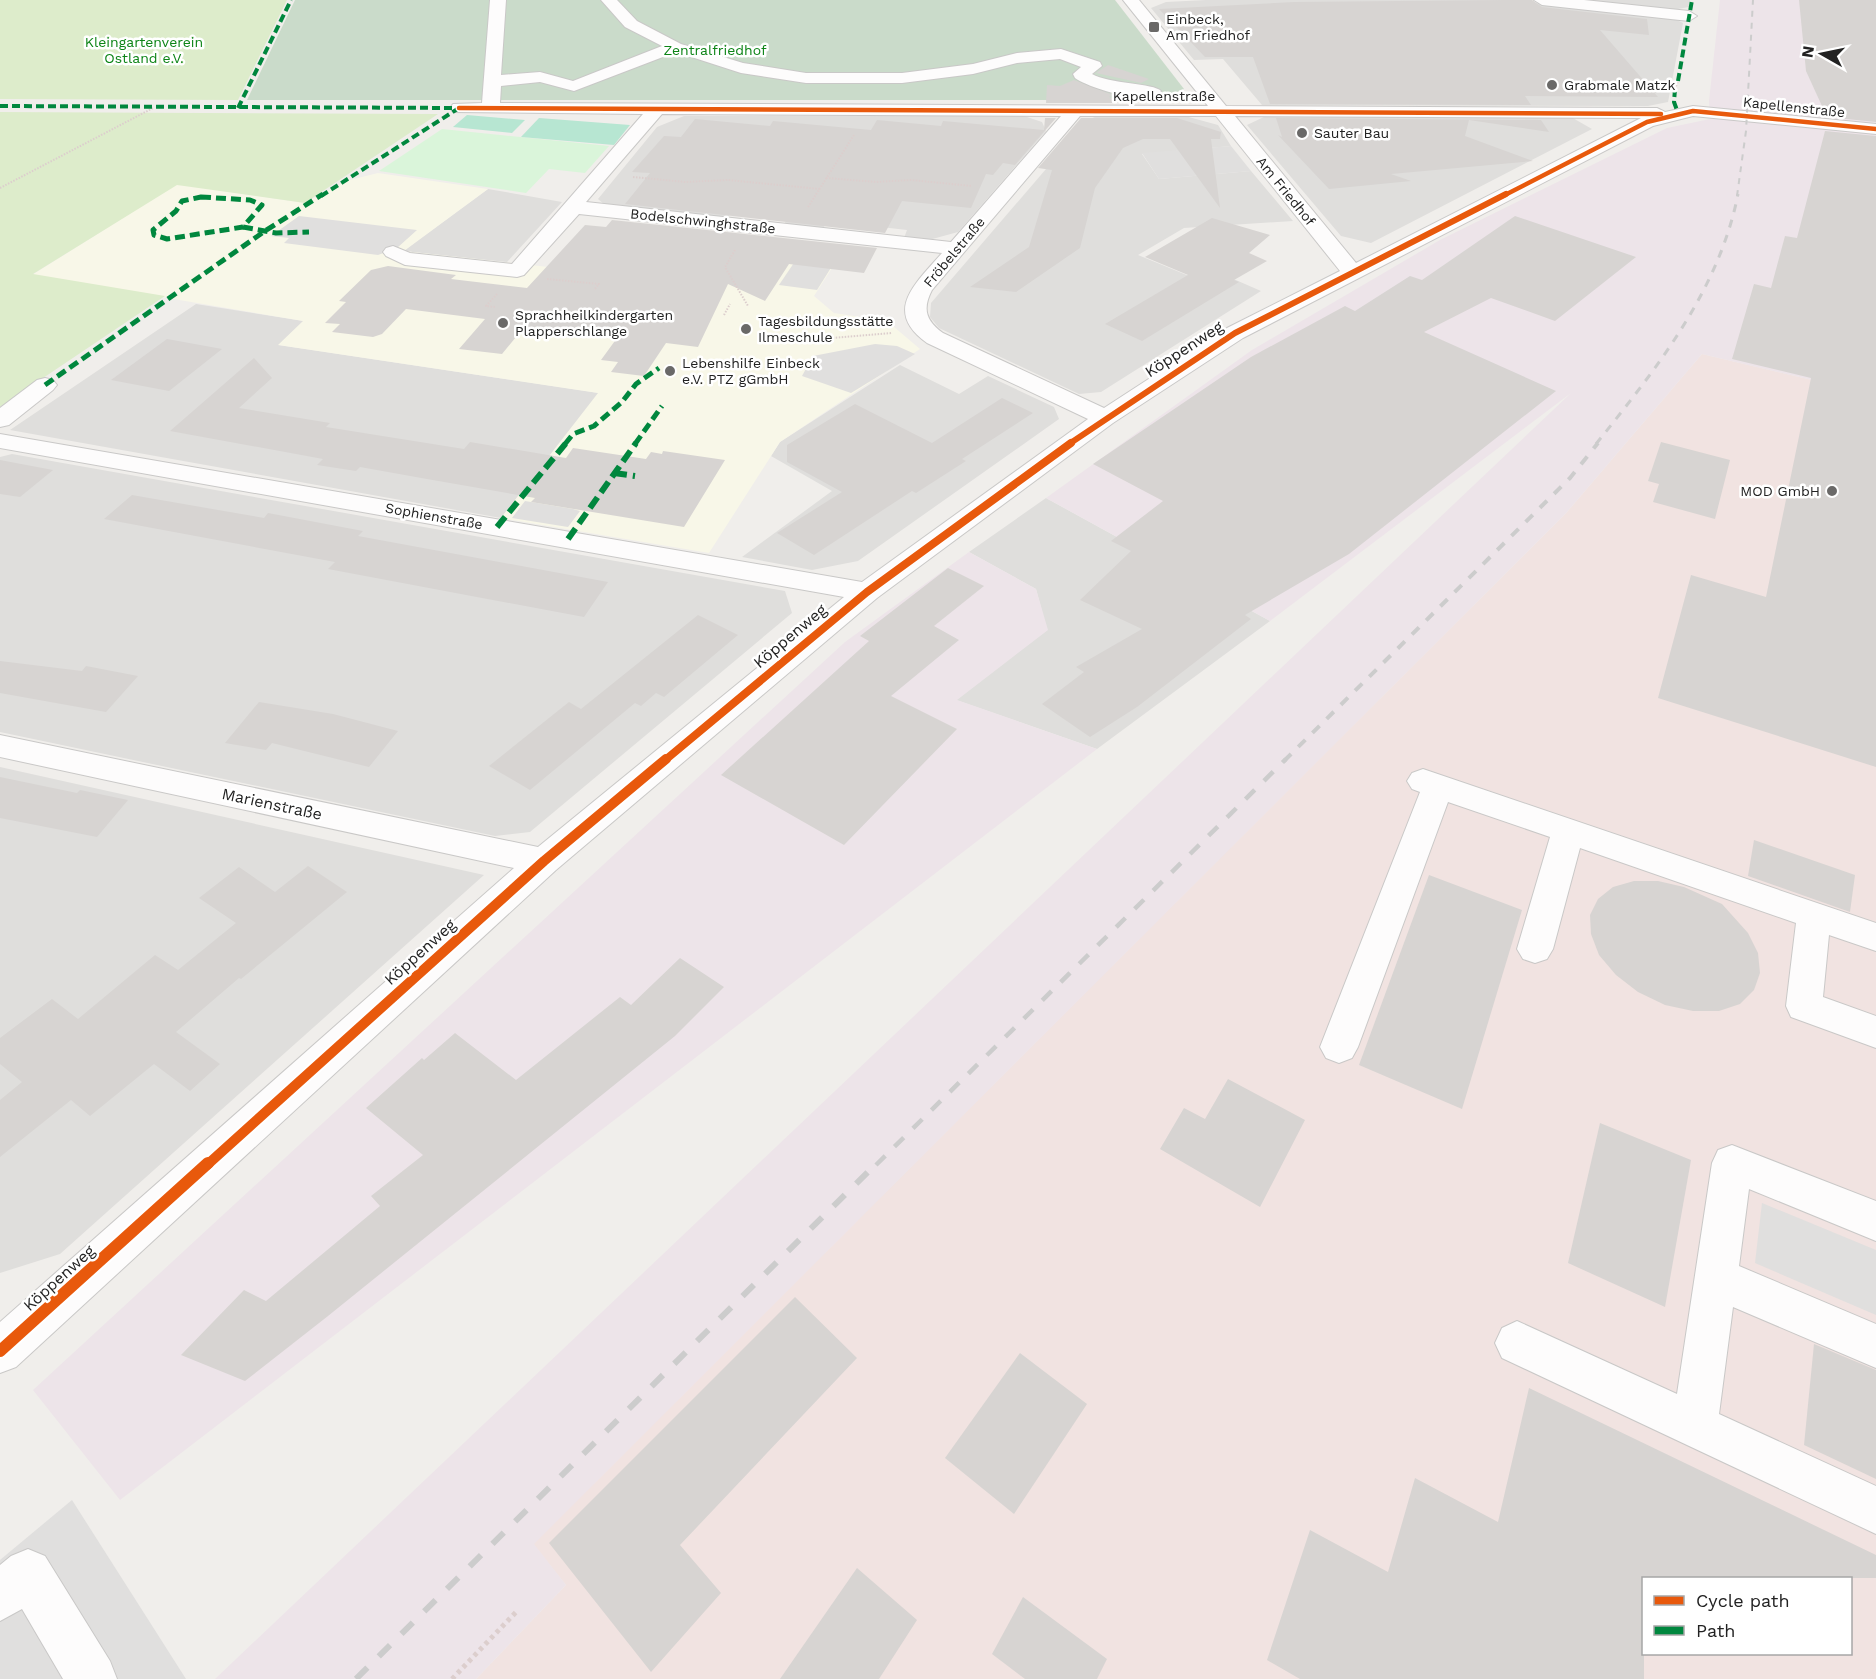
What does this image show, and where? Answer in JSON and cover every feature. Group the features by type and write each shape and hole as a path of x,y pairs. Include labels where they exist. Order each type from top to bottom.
{"street":[{"path":"490,108 495,81 498,0"},
{"path":"609,0 631,24 675,47 741,68 806,78 902,78 973,69 1017,58 1062,54 1094,66 1081,74 1091,82 1129,90 1163,91 1220,110"},
{"name":"Am Friedhof","path":"1132,0 1352,272"},
{"path":"1542,0 1689,16"},
{"path":"495,81 540,76 574,86 675,47"},
{"name":"Kapellenstraße","path":"459,108 1635,112 1673,102"},
{"name":"Köppenweg","path":"4,1342 544,861 867,591 1105,418 1235,333 1627,130 1673,102 1710,112"},
{"path":"393,252 405,259 517,271 657,109"},
{"name":"Fröbelstraße","path":"1076,109 916,299 914,313 920,327 935,338 1105,418"},
{"name":"Kapellenstraße","path":"1710,112 1876,129"},
{"name":"Bodelschwinghstraße","path":"576,205 583,209 957,249"},
{"path":"0,420 45,385"},
{"name":"Sophienstraße","path":"0,441 867,591"},
{"name":"Marienstraße","path":"0,746 544,861"},
{"path":"1339,1047 1431,783 1876,937"},
{"path":"1535,949 1568,831"},
{"path":"1814,916 1804,1006 1876,1032"},
{"path":"1695,1426 1732,1163 1876,1221"},
{"path":"1716,1278 1876,1346"},
{"path":"1517,1343 1876,1510"},
{"path":"0,1596 28,1573 92,1679"}],"path":[{"path":"1673,102 1678,81"},
{"path":"0,188 153,108"},
{"path":"794,231 870,109"},
{"path":"599,174 685,182 728,180 820,189"},
{"path":"826,178 876,182 911,180 1007,189"},
{"path":"741,250 736,249 724,267 748,306"},
{"path":"545,278 599,284 594,290"},
{"path":"723,315 730,304"},
{"path":"780,337 807,340 895,333"},
{"path":"452,1679 518,1610"}],"shaded area":[{"path":"1505,0 1671,17 1683,23 1668,102 1648,106 1262,105 1223,59 1194,60 1151,8 1166,2"},
{"path":"1576,0 1690,0 1689,7 1672,10"},
{"path":"1720,0 1876,0 1876,123 1767,114 1876,134 1876,395 1702,354 1567,512 534,1544 566,1585 476,1679 215,1679 1571,393 1270,621 1046,498 1252,350 1440,240 1667,128 1710,119 1709,101"},
{"path":"684,116 1024,116 1042,122 1046,131 958,232 925,241 904,238 907,230 828,221 821,231 782,226 789,218 732,212 726,219 605,205 598,199 657,127"},
{"path":"1097,116 1185,116 1218,125 1231,146 1142,154 1159,179 1251,171 1293,221 1184,228 1138,255 1189,276 1206,267 1261,291 1101,392 1079,394 939,328 930,317 931,303 1088,120"},
{"path":"1266,116 1571,117 1592,129 1371,243 1341,236 1247,125"},
{"path":"1231,146 1251,171 1159,179 1142,153"},
{"name":"Lebenshilfe Einbeck e.V. PTZ gGmbH","path":"378,173 488,189 404,251 682,282 846,246 814,296 834,313 887,321 920,349 780,442 709,553 501,518 598,393 278,345 303,321 32,275 177,184 305,203 346,181"},
{"path":"488,189 562,202 507,262 403,251"},
{"path":"299,216 417,230 397,248 378,255 284,243 289,238 271,236"},
{"path":"802,251 839,255 817,290 779,285"},
{"path":"196,304 304,321 279,345 599,393 501,518 10,430"},
{"path":"875,344 897,346 915,354 851,393 802,376 813,356"},
{"path":"1702,354 1876,395 1876,1679 476,1679 566,1585 533,1544 1567,512"},
{"path":"900,365 959,394 988,376 1054,407 1059,419 858,561 812,570 742,557 832,491 771,456 780,442"},
{"path":"12,454 785,591 792,613 530,832 495,836 0,732 0,457"},
{"path":"1046,498 1270,621 1097,749 956,700 1047,630 1036,589 969,552"},
{"path":"525,501 580,511 568,527 512,518"},
{"path":"969,552 1036,589 1048,630 957,700 1097,749 120,1500 33,1390 845,642"},
{"path":"0,767 484,875 60,1254 0,1273"},
{"path":"1762,1203 1876,1250 1876,1315 1755,1263"},
{"path":"72,1500 186,1679 0,1679 0,1560"}],"green space":[{"name":"Kleingartenverein Ostland e.V.","path":"0,0 287,0 238,100 0,99"},
{"name":"Zentralfriedhof","path":"295,0 1115,0 1184,89 1159,100 247,100"},
{"path":"0,112 438,114 305,203 177,185 33,274 165,296 0,407"},
{"path":"467,115 525,120 512,133 453,127"},
{"path":"539,118 630,125 614,145 521,137"},
{"path":"442,129 609,146 585,173 549,169 526,193 379,171"}],"building":[{"path":"1532,0 1542,7 1647,19 1649,35 1600,30 1658,97 1525,96 1531,105 1270,104 1253,57 1205,57 1159,9 1294,2"},
{"path":"1799,0 1876,0 1876,122 1827,117 1806,71"},
{"path":"1108,65 1149,79 1141,83 1096,73"},
{"path":"1074,80 1113,95 1109,97 1130,103 1046,103 1047,85 1060,86"},
{"path":"1045,118 1056,118 1015,165 1003,163 993,175 986,174 971,208 902,201 885,233 625,204 650,173 632,172 664,136 681,137 695,119 770,126 773,121 871,130 877,120 941,126 943,121 1044,130"},
{"path":"1081,118 1177,118 1221,132 1220,139 1211,139 1220,208 1170,139 1143,139 1123,148 1095,188 1080,248 1016,292 970,287 1029,247 1052,170 1038,168"},
{"path":"1276,118 1541,120 1549,132 1469,120 1465,136 1533,161 1391,174 1411,181 1329,189 1278,135 1282,137"},
{"path":"1825,131 1876,136 1876,767 1658,698 1691,575 1766,597 1811,378 1732,359 1754,284 1771,288 1785,236 1797,238"},
{"path":"1515,216 1636,257 1555,321 1491,298 1424,332 1556,391 1349,554 1245,615 1251,619 1137,707 1090,737 1042,704 1084,672 1076,667 1142,629 1080,600 1131,551 1111,541 1163,501 1093,464 1251,357 1345,306 1355,311 1410,276 1422,280"},
{"path":"1212,218 1270,235 1249,253 1267,261 1234,280 1239,282 1142,341 1105,324 1188,275 1145,257"},
{"path":"612,220 877,248 864,273 789,264 765,301 728,284 698,347 666,343 644,376 611,372 618,362 601,360 617,338 552,330 549,334 521,331 502,354 459,349 485,319 406,309 382,334 373,337 332,332 340,324 325,323 346,302 339,301 371,270 388,266 456,275 451,279 527,288 585,225 606,227"},
{"path":"167,339 222,349 169,391 111,380"},
{"path":"254,358 272,378 239,408 330,423 326,427 464,449 470,442 566,458 573,448 646,459 651,452 662,454 663,451 725,460 684,527 531,502 535,498 360,467 356,471 317,465 323,459 170,431"},
{"path":"1002,398 1033,413 962,459 966,461 916,493 912,491 814,555 777,533 842,492 787,462 787,445 855,404 932,443"},
{"path":"1661,442 1730,460 1715,519 1653,502 1659,484 1648,481"},
{"path":"0,460 53,470 20,497 0,494"},
{"path":"132,495 264,518 268,513 363,531 358,536 608,582 584,617 328,569 335,562 104,519"},
{"path":"948,568 984,586 934,626 959,640 891,696 957,729 844,845 721,775 869,641 860,636"},
{"path":"698,615 738,635 664,697 656,693 641,706 635,703 530,790 489,766 569,702 581,709"},
{"path":"0,661 82,671 86,666 138,676 106,712 0,693"},
{"path":"259,702 333,714 398,731 369,767 272,743 266,750 225,743"},
{"path":"0,777 77,793 80,790 128,800 97,837 0,818"},
{"path":"1754,840 1855,875 1850,912 1748,876"},
{"path":"308,866 347,892 241,979 239,978 176,1032 220,1064 190,1091 154,1064 90,1116 71,1100 0,1157 0,1100 22,1082 0,1064 0,1038 52,999 78,1019 155,955 178,970 236,923 199,898 239,867 275,892"},
{"path":"1429,875 1522,910 1462,1109 1359,1065"},
{"path":"1634,881 1658,881 1684,887 1722,904 1748,933 1758,953 1760,973 1754,990 1740,1004 1719,1011 1693,1011 1665,1005 1638,992 1616,975 1599,955 1591,934 1590,915 1598,899 1613,887"},
{"path":"680,958 724,987 675,1036 328,1316 245,1381 181,1355 244,1290 266,1301 380,1206 371,1196 423,1155 366,1108 422,1058 424,1060 455,1033 516,1080 620,997 631,1005"},
{"path":"1228,1079 1305,1120 1260,1207 1160,1149 1184,1108 1205,1119"},
{"path":"1600,1123 1691,1160 1665,1307 1568,1263"},
{"path":"795,1297 857,1358 680,1545 721,1593 651,1672 549,1543"},
{"path":"1814,1344 1876,1370 1876,1479 1804,1445"},
{"path":"1020,1353 1087,1404 1014,1514 945,1458"},
{"path":"1529,1388 1876,1555 1876,1578 1642,1577 1644,1679 1300,1679 1267,1660 1310,1530 1388,1572 1415,1478 1498,1522"},
{"path":"857,1568 917,1620 879,1679 780,1679"},
{"path":"1023,1597 1107,1659 1097,1679 1025,1679 992,1654"}],"railway":[{"path":"1737,196 1746,131 1753,0"},
{"path":"1596,444 1662,358 1701,296 1729,230 1738,194"},
{"path":"1284,761 1570,478 1598,443"},
{"path":"876,1165 1286,759"},
{"path":"356,1679 877,1163"}],"marked path":[{"path":"238,108 291,0"},
{"path":"1678,81 1692,0"},
{"path":"1675,89 1674,102 1678,113"},
{"path":"0,106 459,108"},
{"path":"45,385 265,231 459,108"},
{"path":"243,227 262,205 250,200 195,197 182,201 176,211 153,230 154,235 167,239 243,227 276,233 309,232"},
{"path":"497,527 573,434 594,426 622,402 636,384 659,368"},
{"path":"568,539 662,406"},
{"path":"614,473 635,476"}],"cycle path":[{"path":"459,108 1661,114"},
{"path":"0,1351 544,861 867,592 1105,418 1235,333 1647,122 1693,111 1876,129"}],"place":[{"name":"Einbeck, Am Friedhof","path":"1154,27"},
{"name":"Grabmale Matzk","path":"1552,85"},
{"name":"Sauter Bau","path":"1302,133"},
{"name":"Sprachheilkindergarten Plapperschlange","path":"503,323"},
{"name":"Tagesbildungsstätte Ilmeschule","path":"746,329"},
{"name":"Lebenshilfe Einbeck e.V. PTZ gGmbH","path":"670,371"},
{"name":"MOD GmbH","path":"1832,491"}]}
